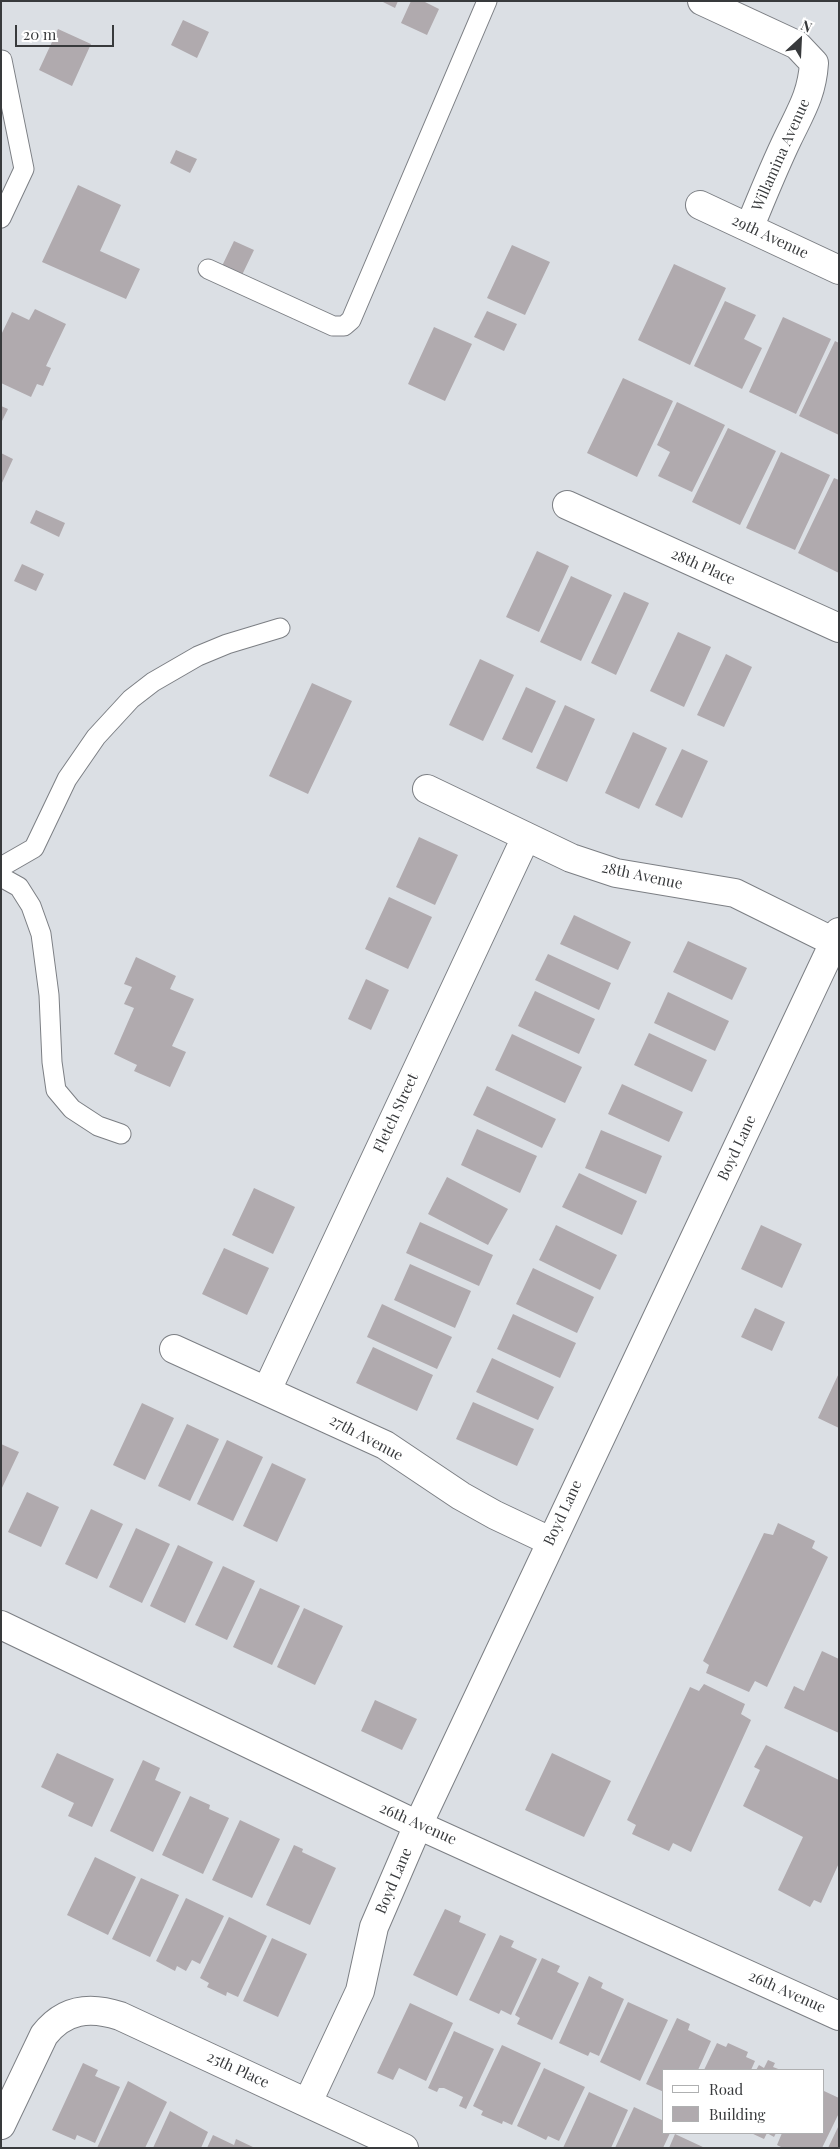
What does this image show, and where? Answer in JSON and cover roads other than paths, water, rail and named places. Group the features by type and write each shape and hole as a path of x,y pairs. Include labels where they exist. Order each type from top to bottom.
{"street":[{"name":"Willamina Avenue","path":"702,1 797,45 814,63 812,83 803,111 789,137 750,226"},
{"name":"29th Avenue","path":"700,205 750,226 839,270"},
{"name":"28th Place","path":"567,505 839,628"},
{"name":"28th Avenue","path":"426,789 570,858 616,874 735,893 836,937"},
{"name":"Fletch Street","path":"267,1390 526,836"},
{"name":"Boyd Lane","path":"308,2102 360,1991 374,1927 418,1825 550,1541 836,937"},
{"name":"27th Avenue","path":"174,1349 385,1445 461,1496 495,1515 550,1541"},
{"name":"26th Avenue","path":"1,1625 418,1825 839,2016"},
{"name":"25th Place","path":"1,2125 44,2035 62,2016 101,2010 120,2016 404,2148"}],"lane":[{"path":"208,269 333,326 344,326 351,320 487,1"},
{"path":"1,218 24,169 2,60"},
{"path":"1,867 34,848 67,779 96,737 130,699 153,682 198,656 227,644 280,628"},
{"path":"1,877 19,888 31,906 41,934 50,995 52,1062 56,1090 72,1109 98,1126 121,1134"}]}
